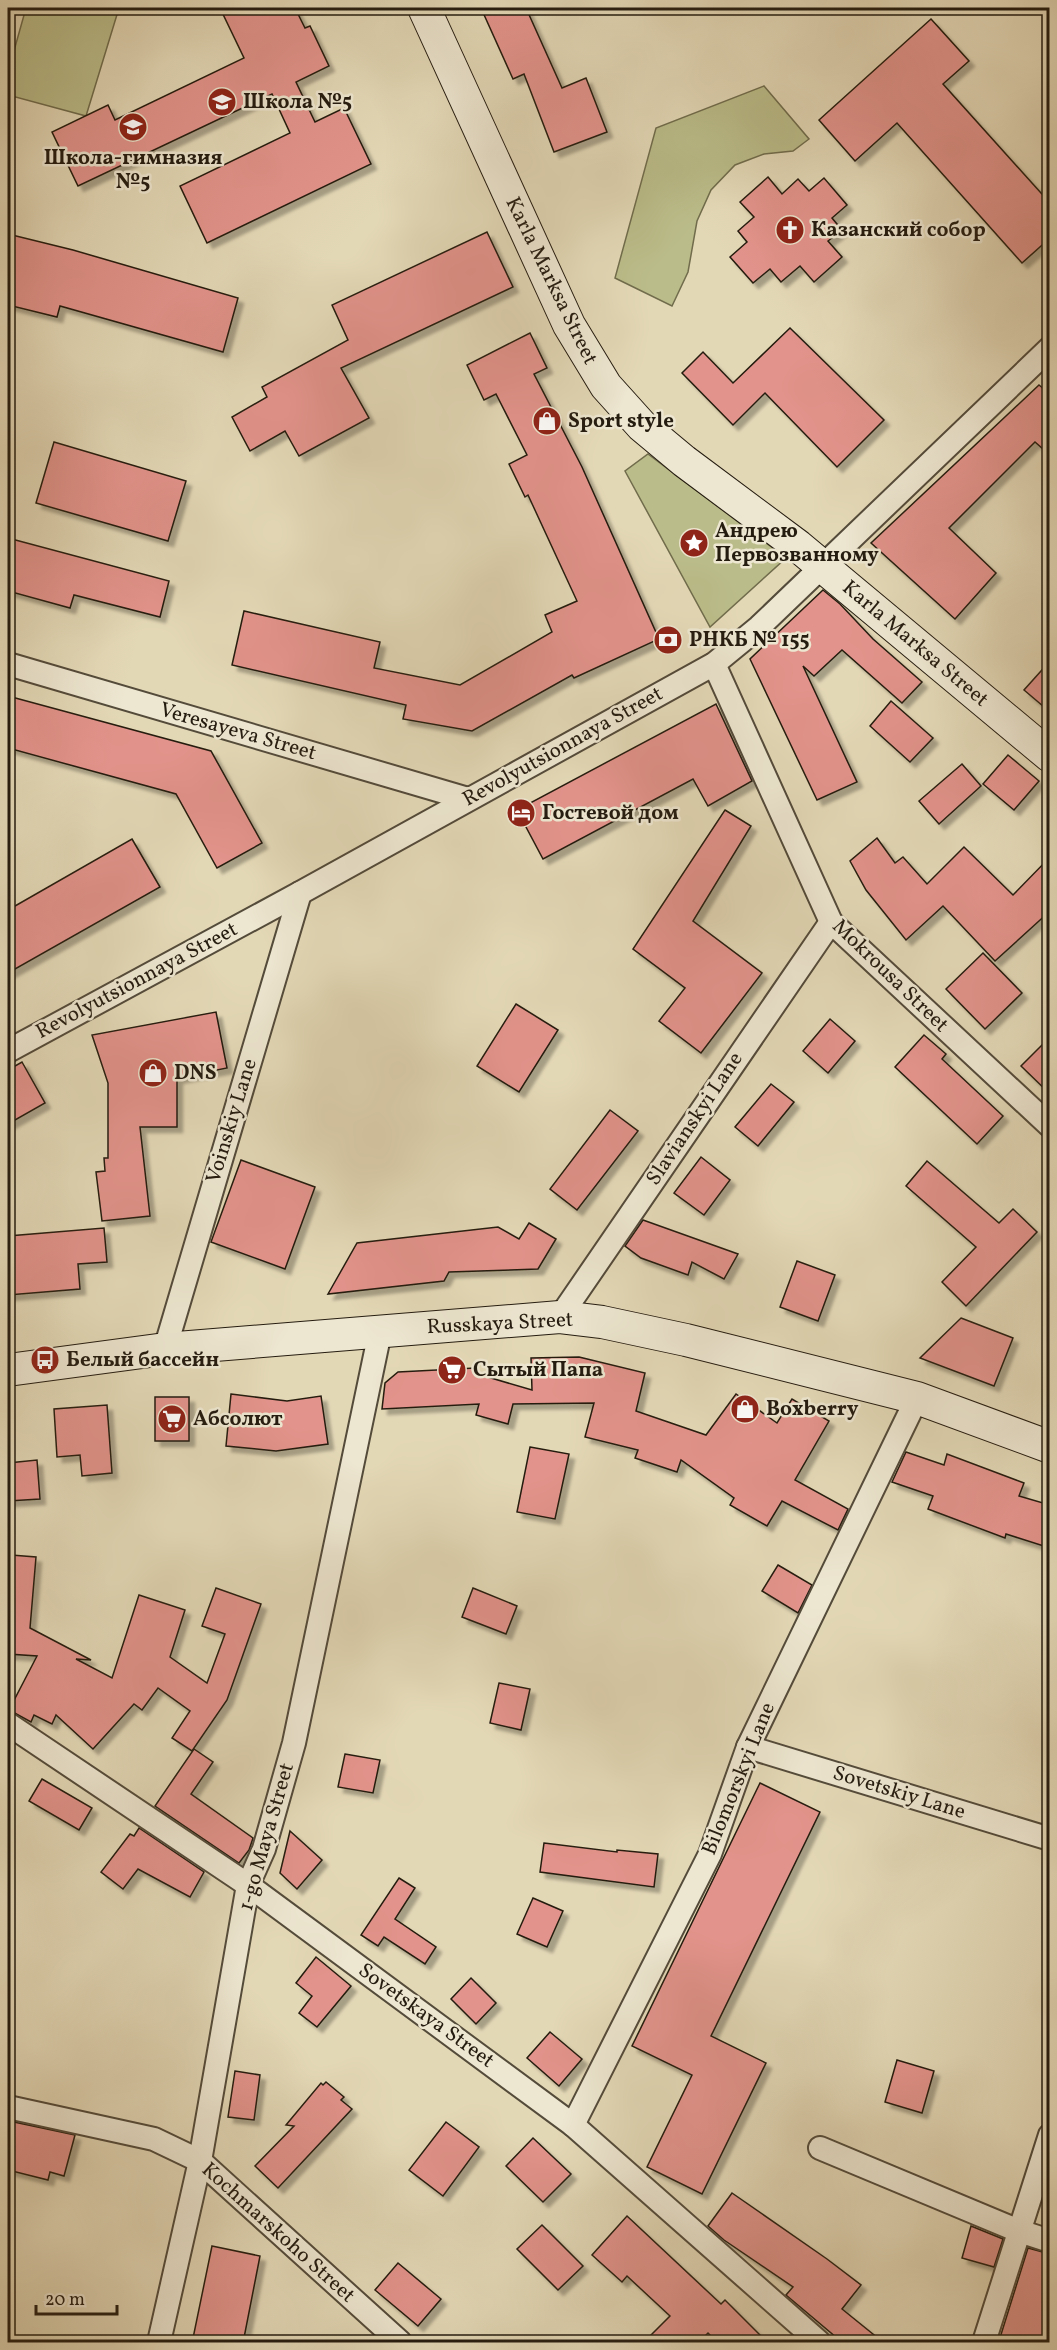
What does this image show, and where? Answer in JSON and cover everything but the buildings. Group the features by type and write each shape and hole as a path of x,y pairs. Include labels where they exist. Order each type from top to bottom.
{"main road":[{"name":"Karla Marksa Street","path":"424,8 569,325 596,373 642,426 684,461 822,566 1050,756"},
{"name":"Russkaya Street","path":"8,1370 165,1349 560,1317 602,1322 686,1340 917,1398 1050,1447"}],"street":[{"name":"Revolyutsionnaya Street","path":"8,1051 300,894 714,664 759,627 1045,361"},
{"name":"Veresayeva Street","path":"8,664 468,799"},
{"name":"Mokrousa Street","path":"714,664 831,922 1050,1126"},
{"name":"Voinskiy Lane","path":"165,1349 300,894"},
{"name":"Slavianskyi Lane","path":"560,1317 831,922"},
{"name":"1-go Maya Street","path":"159,2343 200,2162 248,1885 264,1849 294,1743 380,1332"},
{"name":"Bilomorskyi Lane","path":"573,2125 710,1854 748,1747 917,1398"},
{"name":"Sovetskaya Street","path":"8,1724 248,1885 573,2125 819,2343"},
{"name":"Sovetskiy Lane","path":"748,1747 1050,1839"},
{"name":"Kochmarskoho Street","path":"8,2107 154,2139 200,2162 400,2343"},
{"path":"984,2343 1050,2135"},
{"path":"820,2148 1019,2231 1050,2241"}],"green space":[{"path":"26,8 119,8 86,116 8,95 8,72"},
{"path":"764,86 809,139 793,151 764,154 735,165 711,190 697,221 688,272 672,306 615,278 656,128"},
{"path":"648,454 786,558 710,627 625,471"}],"place":[{"name":"Школа №5","path":"222,102"},
{"name":"Школа-гимназия №5","path":"133,127"},
{"name":"Казанский собор","path":"790,230"},
{"name":"Sport style","path":"547,421"},
{"name":"Андрею Первозванному","path":"694,543"},
{"name":"РНКБ № 155","path":"668,640"},
{"name":"Гостевой дом","path":"521,813"},
{"name":"DNS","path":"153,1073"},
{"name":"Белый бассейн","path":"45,1360"},
{"name":"Сытый Папа","path":"452,1370"},
{"name":"Boxberry","path":"745,1409"},
{"name":"Абсолют","path":"172,1419"}]}
